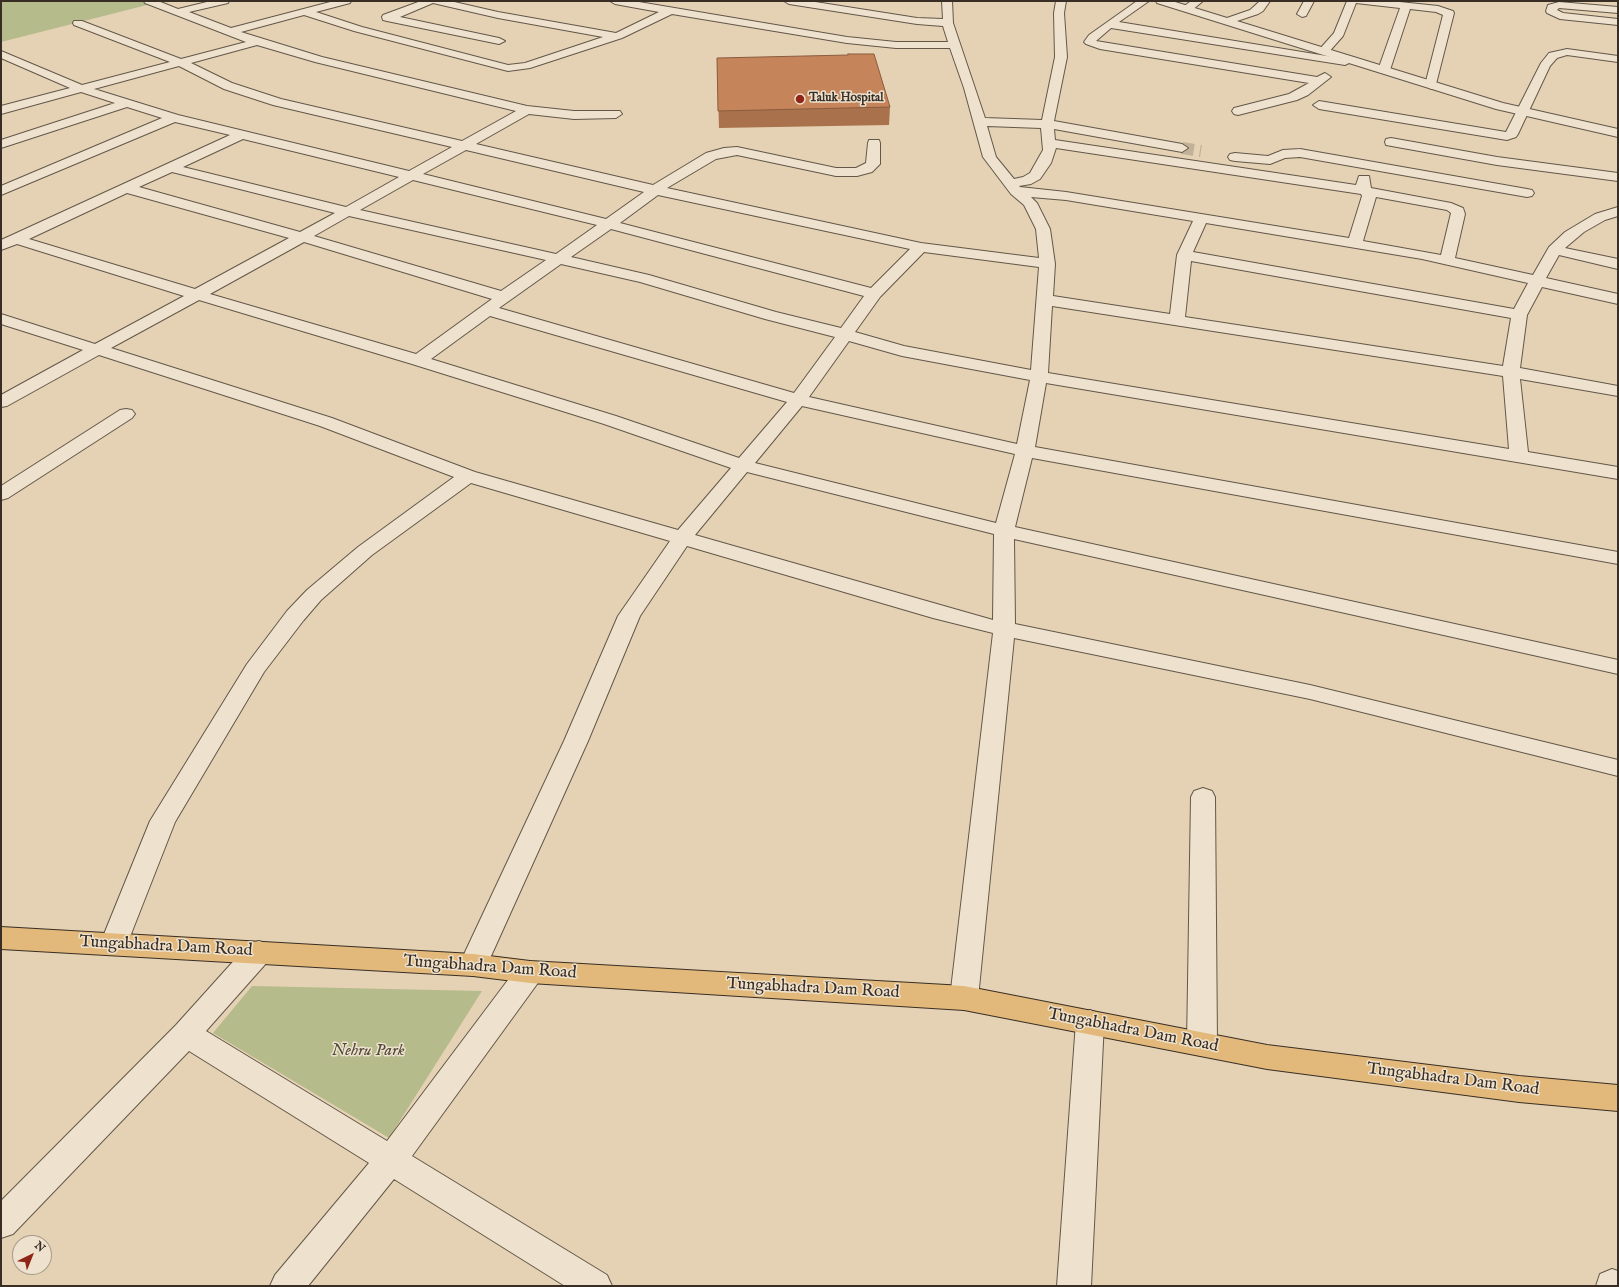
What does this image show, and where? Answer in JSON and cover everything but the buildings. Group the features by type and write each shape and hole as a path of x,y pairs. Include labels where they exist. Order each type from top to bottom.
{"main road":[{"name":"Tungabhadra Dam Road","path":"1,938 472,965 530,972 964,998 1267,1058 1519,1089 1618,1098"}],"street":[{"path":"149,1 257,42 327,62 527,110 574,115 616,114"},
{"path":"177,12 224,1"},
{"path":"229,32 346,1"},
{"path":"358,29 430,1"},
{"path":"436,1 618,36"},
{"path":"615,1 847,40 896,45 954,45"},
{"path":"789,1 917,21 948,23"},
{"path":"947,1 948,23 954,45 970,88 990,157 1014,187 1030,203 1043,229 1047,264 1039,377 1025,451 1004,531 1004,629 964,998"},
{"path":"1014,187 1035,176 1050,150 1047,124 1061,57 1059,13 1061,1"},
{"path":"1144,1 1108,24 1093,37 1090,42 1100,46 1320,81"},
{"path":"1162,1 1324,51 1347,61"},
{"path":"1187,9 1198,1"},
{"path":"1228,21 1254,12 1265,1"},
{"path":"1302,14 1309,1"},
{"path":"1324,51 1339,34 1352,1"},
{"path":"1360,1 1450,12 1431,85"},
{"path":"1618,10 1563,5 1552,7 1553,13 1565,16 1618,22"},
{"path":"1384,70 1406,6"},
{"path":"304,12 358,29 508,68 526,66 618,36 669,10"},
{"path":"1565,16 1570,30"},
{"path":"380,20 499,40"},
{"path":"78,23 182,63 228,86 253,95 655,190 921,247 1047,264"},
{"path":"1108,24 1347,61 1384,70 1522,112 1618,133"},
{"path":"1,110 257,42"},
{"path":"1319,105 1408,121 1507,136 1512,134 1550,58 1559,52 1570,48 1618,58"},
{"path":"1,54 23,65 82,89 174,118 241,136 609,224 874,294"},
{"path":"1238,111 1293,97 1304,92 1347,61"},
{"path":"8,68 23,65"},
{"path":"1,144 128,103"},
{"path":"1,402 195,294 302,237 408,176 466,146 527,110"},
{"path":"1,191 174,118"},
{"path":"1355,244 1369,196 1363,185 1363,180 1408,121"},
{"path":"980,122 1047,124 1182,148"},
{"path":"8,243 169,167 241,136"},
{"path":"1391,142 1497,161 1618,177"},
{"path":"418,360 488,310 502,297 609,224 655,190 710,156 724,152 737,151 836,172 862,171 873,164 874,143"},
{"path":"1049,143 1366,191 1444,205 1458,211 1447,260"},
{"path":"1221,154 1258,160 1270,160 1283,154 1300,153 1527,193"},
{"path":"169,167 346,211 644,278 771,316 844,334 902,351 1039,377 1618,473"},
{"path":"1014,187 1447,260 1618,298"},
{"path":"126,188 302,237 502,297"},
{"path":"1519,456 1511,372 1519,315 1554,250 1578,229 1600,217 1618,210"},
{"path":"1177,321 1184,255 1201,218"},
{"path":"8,243 195,294 418,360 610,420 741,465 1004,531 1618,667"},
{"path":"472,965 576,741 629,616 682,538 741,465 798,400 874,294 921,247"},
{"path":"1554,250 1618,264"},
{"path":"1184,255 1519,315"},
{"path":"1045,300 1511,372 1618,392"},
{"path":"488,310 798,400 1025,451 1618,558"},
{"path":"4,323 326,422 468,476 941,613 1004,629 1310,692 1618,768"},
{"path":"1,494 126,414"},
{"path":"114,944 163,821 255,669 295,616 314,595 365,552 468,476"},
{"path":"1202,1044 1203,797"},
{"path":"1,1222 186,1034 259,952"},
{"path":"287,1286 390,1161 530,972"},
{"path":"1074,1286 1090,1022"},
{"path":"186,1034 594,1286"}],"green space":[{"path":"1,1 144,1 151,4 1,42"},
{"name":"Nehru Park","path":"252,986 482,991 389,1138 213,1033"}],"tunnel":[{"path":"1182,148 1201,151"}],"place":[{"name":"Taluk Hospital","path":"800,99"}]}
